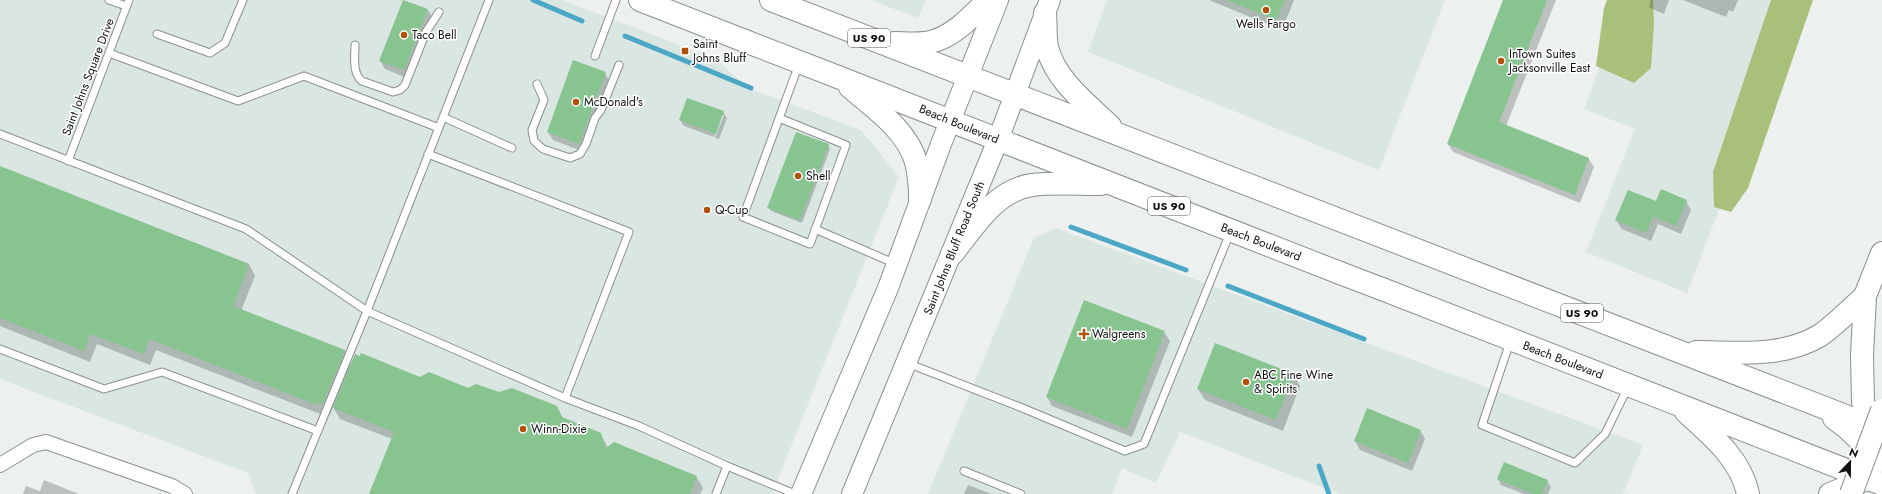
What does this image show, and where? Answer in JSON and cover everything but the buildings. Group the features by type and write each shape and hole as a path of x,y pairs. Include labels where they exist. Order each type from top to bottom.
{"main road":[{"name":"Beach Boulevard","path":"640,0 1816,458 1879,451"},
{"name":"US 90","path":"771,0 1682,351 1810,402 1879,451"},
{"path":"885,44 934,42 949,34 971,18 988,0"},
{"path":"801,494 897,264 950,120 998,0"},
{"path":"1047,7 1047,46 1052,63 1067,84 1117,133"},
{"name":"Saint Johns Bluff Road South","path":"852,494 998,140 1047,7"},
{"path":"838,77 893,125 908,146 916,161 920,179 920,199"},
{"path":"952,254 991,206 1012,191 1032,185 1112,184"},
{"path":"1879,451 1864,402 1862,356 1865,296 1882,253"},
{"path":"1682,351 1754,353 1780,351 1819,336 1865,296"},
{"path":"1810,402 1879,451"},
{"path":"1680,405 1725,449 1746,485 1748,494"},
{"path":"1830,494 1879,451"},
{"path":"1851,494 1879,451"}],"street":[{"path":"0,465 33,445 46,442 172,486 185,494"}],"lane":[{"path":"109,0 128,3"},
{"path":"157,34 210,53 225,43 243,0"},
{"path":"292,494 367,311 489,0"},
{"path":"595,56 616,0"},
{"name":"Saint Johns Square Drive","path":"68,161 128,3"},
{"path":"355,45 356,72 358,78 362,81 393,92 400,90 405,85 426,32 439,12"},
{"path":"109,53 238,101 304,76 439,128"},
{"path":"780,118 846,145 810,244 743,217 800,62"},
{"path":"537,84 544,100 532,130 534,142 543,149 570,158 580,154 586,144 595,118 601,110 619,66"},
{"path":"443,117 512,148"},
{"path":"0,134 246,229 367,311 565,398 639,426 727,466 795,494"},
{"path":"428,154 630,232 565,398"},
{"path":"815,228 897,264"},
{"path":"906,362 1010,403 1125,452 1144,444 1231,231"},
{"path":"1511,340 1482,425 1575,463 1605,434 1628,386"},
{"path":"0,349 104,389 162,372 318,431"},
{"path":"716,494 727,466"},
{"path":"964,471 1021,494"}],"shaded area":[{"path":"0,0 562,0 716,59 748,88 861,130 899,177 772,494 256,494 248,473 0,379"},
{"path":"871,0 926,0 918,18"},
{"path":"1107,0 1445,0 1379,170 1088,52"},
{"path":"1624,0 1789,0 1743,147 1687,293 1586,252 1635,129 1584,109"},
{"path":"1056,228 1643,445 1623,494 1340,494 1180,432 1156,483 1122,468 1112,494 928,494 1034,238"}],"green space":[{"path":"1607,0 1653,0 1654,24 1651,68 1634,83 1596,66 1604,8"},
{"path":"1771,0 1813,0 1748,188 1731,212 1714,207 1713,172"}],"waterway":[{"path":"533,0 582,21"},
{"path":"625,36 751,88"},
{"path":"1071,227 1186,270"},
{"path":"1228,286 1364,339"},
{"path":"1319,466 1329,494"}],"place":[{"name":"Wells Fargo","path":"1266,10"},
{"name":"Taco Bell","path":"404,35"},
{"name":"Saint Johns Bluff","path":"685,51"},
{"name":"InTown Suites Jacksonville East","path":"1501,61"},
{"name":"McDonald's","path":"576,102"},
{"name":"Shell","path":"798,176"},
{"name":"Q-Cup","path":"707,210"},
{"name":"Walgreens","path":"1084,334"},
{"name":"ABC Fine Wine & Spirits","path":"1246,382"},
{"name":"Winn-Dixie","path":"523,429"}]}
